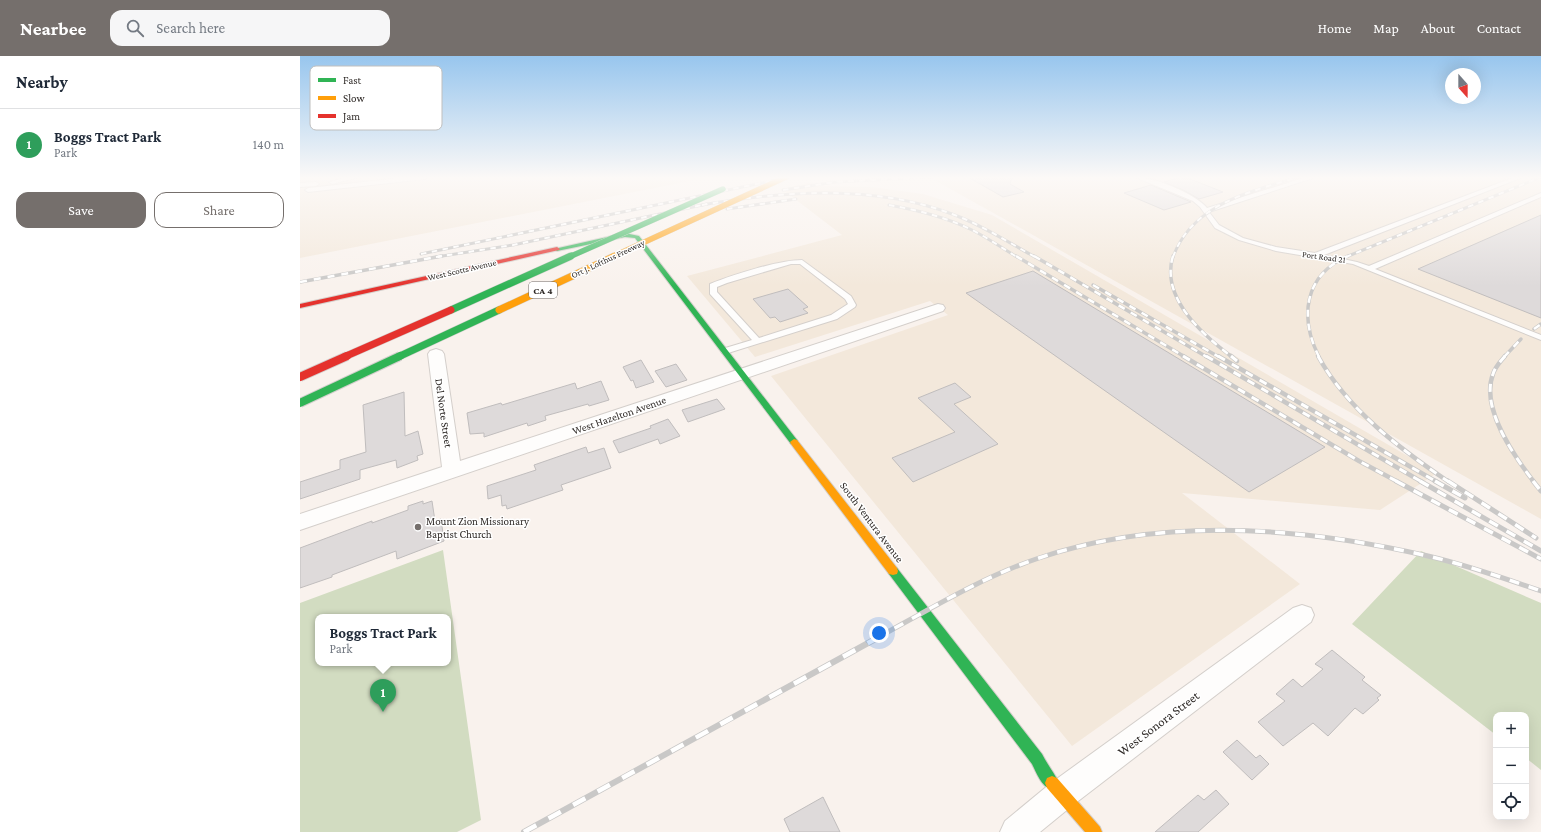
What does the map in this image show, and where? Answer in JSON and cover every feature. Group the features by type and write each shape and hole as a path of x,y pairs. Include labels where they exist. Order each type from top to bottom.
{"main road":[{"name":"Ort J. Lofthus Freeway","path":"300,377 669,213"},
{"name":"Ort J. Lofthus Freeway","path":"300,403 707,213"},
{"name":"West Scotts Avenue","path":"300,306 625,235"},
{"name":"South Ventura Avenue","path":"625,235 632,235 639,238 1037,759 1044,773 1095,832"}],"street":[{"name":"West Hazelton Avenue","path":"300,522 938,308"},
{"name":"Del Norte Street","path":"436,354 452,471"},
{"name":"West Sonora Street","path":"1016,832 1062,794 1302,615"}],"lane":[{"name":"Port Road 21","path":"1207,213 1215,224 1249,242 1272,248 1342,259 1541,338"},
{"path":"1316,255 1425,213"},
{"path":"1370,269 1499,213"},
{"path":"725,351 834,317 852,305 848,298 802,262 791,262 724,281 713,286 713,292 757,341"}],"shaded area":[{"path":"300,213 527,213 300,258"},
{"path":"814,213 986,213 992,215 1437,473 1380,510 1182,493 1300,584 1072,746 771,376 948,315 930,301 755,357 687,276 842,235"},
{"path":"994,213 1541,213 1541,519"}],"green space":[{"path":"443,550 481,820 457,832 300,832 300,603"},
{"path":"1421,551 1541,603 1541,770 1529,760 1529,712 1493,712 1493,733 1352,624"}],"building":[{"path":"1541,215 1541,318 1418,269"},
{"path":"1033,271 1325,447 1249,492 966,293"},
{"path":"788,289 808,307 803,309 808,313 780,322 775,317 770,318 753,299"},
{"path":"641,360 654,382 636,388 633,380 631,381 623,367"},
{"path":"676,364 687,380 666,387 655,371"},
{"path":"601,381 609,400 589,406 588,404 545,416 546,420 528,426 527,423 484,437 484,433 470,434 467,413 501,403 502,405 575,383 577,389"},
{"path":"955,383 971,397 954,404 998,444 913,482 892,458 955,432 918,398"},
{"path":"404,392 405,436 418,431 423,454 417,456 418,460 397,468 396,460 360,470 360,479 300,499 300,482 340,469 340,460 366,452 363,405"},
{"path":"717,399 725,409 688,422 682,410"},
{"path":"668,419 680,436 660,444 658,439 619,453 613,441 651,428 650,426"},
{"path":"586,447 588,453 604,448 611,468 561,485 563,490 507,509 506,505 502,506 501,495 488,499 487,486 536,470 534,465"},
{"path":"423,501 423,504 432,501 435,521 441,519 444,541 397,559 396,551 332,575 332,577 300,588 300,548 372,521 372,523 408,510 408,506"},
{"path":"1332,650 1365,677 1362,680 1381,695 1377,698 1379,700 1363,714 1355,708 1328,736 1313,723 1283,746 1258,722 1285,701 1276,694 1293,679 1302,687 1323,669 1315,664"},
{"path":"1237,740 1256,758 1260,755 1269,764 1252,780 1223,752"},
{"path":"1216,790 1229,804 1198,832 1155,832 1198,795 1204,800"},
{"path":"823,797 840,832 790,832 784,819"}],"railway":[{"path":"421,254 616,213"},
{"path":"440,256 513,245 663,213"},
{"path":"928,213 962,225 984,236 1017,257"},
{"path":"950,213 974,223 1035,257"},
{"path":"1173,257 1182,239 1194,224 1207,213"},
{"path":"1347,257 1453,213"},
{"path":"300,282 440,256"},
{"path":"1016,256 1185,357"},
{"path":"1034,256 1207,357"},
{"path":"1173,256 1171,271 1173,286 1178,301 1197,326 1232,357"},
{"path":"1319,357 1309,327 1308,312 1310,299 1314,286 1322,274 1333,264 1347,257"},
{"path":"1093,285 1219,357"},
{"path":"1534,329 1541,324"},
{"path":"1504,357 1521,339"},
{"path":"1183,356 1359,461 1398,482"},
{"path":"1206,356 1422,482"},
{"path":"1218,356 1437,482"},
{"path":"1231,356 1237,361"},
{"path":"1318,356 1330,375 1359,410 1394,442 1449,482"},
{"path":"1505,356 1496,367 1493,374 1490,387 1491,402 1501,431 1517,459 1534,482"},
{"path":"1396,481 1541,559"},
{"path":"1420,481 1541,551"},
{"path":"1435,481 1465,498"},
{"path":"1448,481 1536,538"},
{"path":"1533,481 1541,491"},
{"path":"877,638 997,574 1039,558 1086,545 1135,536 1184,531 1233,530 1283,533 1332,538 1380,546 1456,563 1541,591"},
{"path":"524,832 879,637"}],"traffic: fast":[{"path":"451,310 669,213"},
{"path":"557,249 625,235 637,237 794,442"},
{"path":"300,403 499,310"},
{"path":"893,571 1037,759 1044,773 1052,783"}],"traffic: slow":[{"path":"499,310 708,213"},
{"path":"794,442 893,571"},
{"path":"1052,783 1095,832"}],"traffic: jam":[{"path":"300,306 557,249"},
{"path":"300,377 451,310"}],"place":[{"name":"Mount Zion Missionary Baptist Church","path":"418,527"},
{"name":"Boggs Tract Park","path":"383,712"}]}
